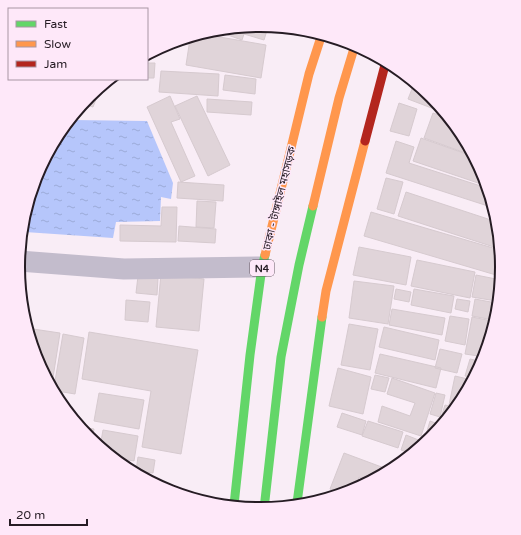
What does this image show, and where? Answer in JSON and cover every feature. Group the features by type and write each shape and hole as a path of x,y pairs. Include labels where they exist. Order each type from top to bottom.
{"main road":[{"name":"ঢাকা - টাঙ্গাইল মহাসড়ক","path":"234,501 250,355 262,267 309,74 320,40"},
{"path":"265,503 282,349 301,257 339,98 354,51"},
{"path":"297,500 326,291 384,68"}],"street":[{"path":"25,261 124,269 262,267"}],"water":[{"path":"77,120 147,121 173,183 171,199 161,197 160,221 116,222 113,238 28,232 37,192 49,163"}],"building":[{"path":"266,32 264,40 244,34 242,40 227,35"},
{"path":"217,37 266,45 261,78 186,65 189,43 200,40"},
{"path":"148,63 155,63 154,78 148,78"},
{"path":"161,71 219,74 218,96 159,92"},
{"path":"225,75 256,79 255,94 223,90"},
{"path":"413,87 436,110 408,99"},
{"path":"170,96 180,119 171,122 195,176 181,182 147,107"},
{"path":"197,96 230,165 208,176 175,106"},
{"path":"96,99 93,107 89,106"},
{"path":"207,99 252,102 251,115 207,112"},
{"path":"399,103 417,109 409,136 390,131"},
{"path":"433,113 441,116 466,153 424,138"},
{"path":"421,138 466,154 481,184 413,161"},
{"path":"396,141 414,147 409,163 482,186 488,206 386,173"},
{"path":"386,178 403,182 394,214 377,209"},
{"path":"178,182 224,185 223,201 177,198"},
{"path":"406,192 491,220 495,247 398,216"},
{"path":"197,201 216,202 214,228 196,227"},
{"path":"162,207 177,207 176,242 120,241 120,225 161,226"},
{"path":"371,212 495,248 496,275 364,236"},
{"path":"179,226 216,229 215,243 178,241"},
{"path":"359,247 411,257 406,285 353,275"},
{"path":"417,260 475,272 470,298 411,286"},
{"path":"161,274 204,279 199,331 156,327"},
{"path":"476,275 495,279 493,301 472,297"},
{"path":"138,276 158,278 157,295 136,293"},
{"path":"354,281 394,286 388,324 349,318"},
{"path":"396,289 411,292 409,302 394,299"},
{"path":"414,289 454,296 451,313 411,305"},
{"path":"457,299 470,301 468,312 455,309"},
{"path":"475,299 493,302 490,319 472,316"},
{"path":"126,300 150,302 148,322 125,320"},
{"path":"392,309 445,318 442,335 389,325"},
{"path":"450,316 469,319 465,345 445,341"},
{"path":"472,317 490,320 484,343 479,356 465,354"},
{"path":"349,324 378,329 370,370 341,365"},
{"path":"384,327 439,340 435,360 379,347"},
{"path":"33,329 60,333 53,378 37,343"},
{"path":"89,332 198,350 181,454 142,447 151,391 82,379"},
{"path":"63,334 84,338 75,394 61,392 55,382"},
{"path":"440,349 462,354 457,373 435,368"},
{"path":"380,354 441,368 436,388 375,373"},
{"path":"470,359 477,360 469,377 465,376"},
{"path":"338,368 371,377 363,414 329,406"},
{"path":"375,375 389,378 385,392 371,389"},
{"path":"455,376 468,379 451,405 449,405"},
{"path":"392,378 435,393 421,436 378,422 382,406 410,416 415,403 387,394"},
{"path":"99,393 144,400 139,429 94,421"},
{"path":"436,393 445,395 440,417 430,414"},
{"path":"445,405 450,406 447,411 440,420"},
{"path":"342,413 366,421 362,435 337,427"},
{"path":"368,421 403,432 398,448 362,436"},
{"path":"430,421 437,424 427,434 426,435"},
{"path":"88,428 94,429 93,433"},
{"path":"103,430 138,436 134,461 125,459 101,441"},
{"path":"406,435 420,441 407,452 401,450"},
{"path":"344,453 383,468 365,479 359,477 358,480 360,481 336,491 330,489"},
{"path":"138,457 155,460 153,473 145,472 137,467"}],"traffic: fast":[{"path":"265,503 281,357 299,265 313,206"},
{"path":"234,501 250,355 265,255"},
{"path":"297,500 322,317"}],"traffic: slow":[{"path":"265,255 309,74 320,40"},
{"path":"313,206 339,98 353,51"},
{"path":"322,317 326,291 365,141"}],"traffic: jam":[{"path":"365,141 384,68"}]}
